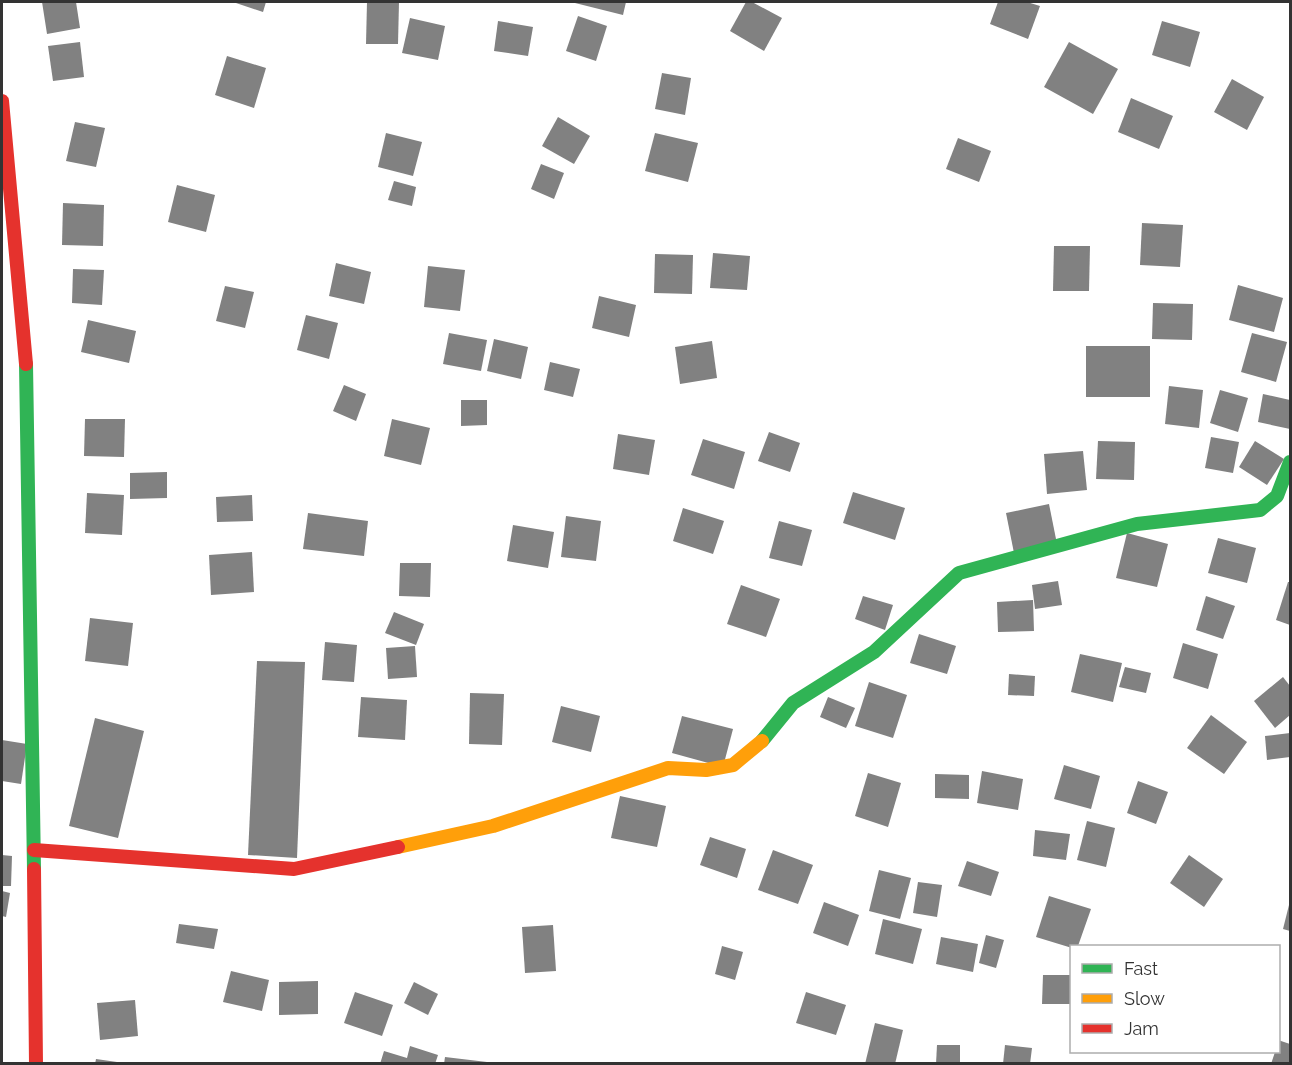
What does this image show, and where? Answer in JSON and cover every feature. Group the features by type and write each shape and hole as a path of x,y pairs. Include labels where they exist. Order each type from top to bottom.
{"street":[{"path":"2,101 26,360 36,1064"},
{"path":"34,850 294,869 493,826 668,768 706,770 734,765 757,747 793,703 874,652 959,573 1010,561 1137,524 1260,510 1277,496 1285,470 1290,462"}],"building":[{"path":"42,2 76,2 80,28 47,34"},
{"path":"233,2 266,2 263,12"},
{"path":"367,2 399,2 398,44 366,44"},
{"path":"571,2 626,2 623,15"},
{"path":"746,2 752,2 782,18 764,51 730,31"},
{"path":"998,2 1027,2 1040,6 1028,39 990,24"},
{"path":"578,16 607,26 596,61 566,51"},
{"path":"410,18 445,26 438,60 402,53"},
{"path":"498,21 533,27 528,56 494,51"},
{"path":"1162,21 1200,32 1190,67 1152,55"},
{"path":"80,42 84,77 53,81 48,46"},
{"path":"1069,42 1118,69 1093,114 1044,87"},
{"path":"227,56 266,68 254,108 215,95"},
{"path":"662,73 691,78 685,115 655,109"},
{"path":"1232,79 1264,97 1247,130 1214,112"},
{"path":"1131,98 1173,116 1159,149 1118,132"},
{"path":"558,117 590,136 574,164 542,146"},
{"path":"75,122 105,128 96,167 66,161"},
{"path":"386,133 422,142 413,176 378,167"},
{"path":"655,133 698,143 688,182 645,171"},
{"path":"958,138 991,151 979,182 946,169"},
{"path":"541,164 564,173 554,199 531,189"},
{"path":"394,181 416,187 412,206 388,200"},
{"path":"177,185 215,195 206,232 168,222"},
{"path":"63,203 104,205 103,246 62,245"},
{"path":"1142,223 1183,225 1180,267 1140,265"},
{"path":"1054,246 1090,246 1089,291 1053,291"},
{"path":"713,253 750,256 747,290 710,288"},
{"path":"655,254 693,255 692,294 654,293"},
{"path":"336,263 371,272 364,304 329,296"},
{"path":"428,266 465,270 460,311 424,307"},
{"path":"73,269 104,270 102,305 72,303"},
{"path":"1238,285 1283,298 1274,332 1229,320"},
{"path":"225,286 254,292 245,328 216,321"},
{"path":"599,296 636,305 629,337 592,328"},
{"path":"1153,303 1193,304 1192,340 1152,339"},
{"path":"306,315 338,323 329,359 297,350"},
{"path":"88,320 136,331 129,363 81,352"},
{"path":"449,333 487,340 481,371 443,364"},
{"path":"1252,333 1287,342 1276,382 1241,372"},
{"path":"494,339 528,347 521,379 487,371"},
{"path":"712,341 717,378 680,384 675,347"},
{"path":"1086,346 1150,346 1150,397 1086,397"},
{"path":"550,362 580,369 573,397 544,390"},
{"path":"344,385 366,394 356,421 333,411"},
{"path":"1169,386 1203,390 1199,428 1165,424"},
{"path":"1220,390 1248,398 1238,432 1210,423"},
{"path":"1263,394 1290,400 1290,429 1258,422"},
{"path":"461,400 487,400 487,425 461,426"},
{"path":"85,419 125,419 124,457 84,456"},
{"path":"392,419 430,428 421,465 384,456"},
{"path":"769,432 800,443 790,472 758,461"},
{"path":"618,434 655,440 649,475 613,469"},
{"path":"1211,437 1239,442 1233,473 1205,468"},
{"path":"703,439 745,452 734,489 691,475"},
{"path":"1098,441 1135,442 1134,480 1096,479"},
{"path":"1255,441 1284,459 1267,485 1239,467"},
{"path":"1083,451 1087,490 1047,494 1044,454"},
{"path":"167,472 167,498 130,499 130,473"},
{"path":"853,492 905,508 895,540 843,523"},
{"path":"87,493 124,495 122,535 85,533"},
{"path":"252,495 253,521 217,522 216,497"},
{"path":"1049,504 1057,544 1014,553 1006,513"},
{"path":"683,508 724,521 713,554 673,541"},
{"path":"308,513 368,521 364,556 303,549"},
{"path":"566,516 601,521 596,561 561,557"},
{"path":"779,521 812,530 802,566 769,558"},
{"path":"513,525 554,532 548,568 507,561"},
{"path":"1127,533 1168,544 1157,587 1116,578"},
{"path":"1218,538 1256,548 1247,583 1208,573"},
{"path":"252,552 254,592 211,595 209,555"},
{"path":"400,563 431,563 430,597 399,596"},
{"path":"1058,581 1062,605 1035,609 1032,585"},
{"path":"1288,582 1290,582 1290,625 1276,620"},
{"path":"741,585 780,599 766,637 727,624"},
{"path":"863,596 893,605 885,630 855,619"},
{"path":"1206,596 1235,606 1223,639 1196,630"},
{"path":"1033,600 1034,631 998,632 997,602"},
{"path":"394,612 424,624 416,645 385,633"},
{"path":"90,618 133,623 128,666 85,661"},
{"path":"919,634 956,646 947,674 910,663"},
{"path":"325,642 357,645 354,682 322,680"},
{"path":"1183,643 1218,654 1208,689 1173,678"},
{"path":"415,646 417,677 388,679 386,648"},
{"path":"1080,654 1122,663 1113,702 1071,692"},
{"path":"257,661 305,662 297,858 248,855"},
{"path":"1125,667 1151,673 1146,693 1119,687"},
{"path":"1009,674 1035,676 1034,696 1008,695"},
{"path":"1283,677 1290,686 1290,715 1275,728 1254,701"},
{"path":"869,682 907,695 893,738 855,726"},
{"path":"470,693 504,694 502,745 469,744"},
{"path":"361,697 407,700 405,740 358,737"},
{"path":"828,697 855,708 846,728 820,717"},
{"path":"561,706 600,716 591,752 552,742"},
{"path":"1211,715 1247,742 1224,774 1187,748"},
{"path":"682,716 733,729 723,767 672,753"},
{"path":"95,718 144,731 118,838 69,826"},
{"path":"1290,733 1290,757 1267,760 1265,736"},
{"path":"2,740 27,744 21,784 2,781"},
{"path":"1064,765 1100,776 1091,809 1054,799"},
{"path":"982,771 1023,779 1018,810 977,803"},
{"path":"868,773 901,783 888,827 855,816"},
{"path":"935,774 969,775 969,799 935,798"},
{"path":"1138,781 1168,792 1156,824 1127,813"},
{"path":"620,796 666,806 657,847 611,838"},
{"path":"1087,821 1115,828 1106,867 1077,860"},
{"path":"1035,830 1070,834 1066,860 1033,856"},
{"path":"710,837 746,849 737,878 700,865"},
{"path":"773,850 813,865 798,904 758,890"},
{"path":"2,855 12,856 11,886 2,886"},
{"path":"1189,855 1223,879 1204,907 1170,883"},
{"path":"967,861 999,872 991,896 958,886"},
{"path":"879,870 911,878 900,919 869,911"},
{"path":"918,882 942,885 937,917 913,913"},
{"path":"2,891 10,893 6,917 2,916"},
{"path":"1049,896 1091,909 1078,945 1070,945 1070,947 1036,937"},
{"path":"1290,901 1290,931 1283,929"},
{"path":"824,902 859,915 848,946 813,933"},
{"path":"883,919 922,929 913,964 875,954"},
{"path":"179,924 218,929 214,949 176,943"},
{"path":"553,925 556,971 525,973 522,927"},
{"path":"986,935 1004,940 996,968 979,963"},
{"path":"941,937 978,944 973,972 936,964"},
{"path":"722,946 743,952 735,980 715,974"},
{"path":"231,971 269,980 262,1011 223,1002"},
{"path":"1043,975 1070,975 1070,1004 1042,1004"},
{"path":"318,981 318,1014 279,1015 279,982"},
{"path":"414,982 438,994 428,1015 404,1003"},
{"path":"355,992 393,1005 382,1036 344,1023"},
{"path":"806,992 846,1005 836,1035 796,1023"},
{"path":"135,1000 138,1036 100,1040 97,1003"},
{"path":"875,1023 903,1030 895,1064 865,1064"},
{"path":"1280,1041 1290,1044 1290,1064 1271,1064 1275,1053 1280,1053"},
{"path":"937,1045 960,1045 960,1064 936,1064"},
{"path":"1005,1045 1032,1048 1030,1064 1003,1064"},
{"path":"410,1046 438,1055 435,1064 380,1064 384,1051 407,1058"},
{"path":"445,1057 487,1062 487,1064 444,1064"},
{"path":"96,1059 117,1062 117,1064 95,1064"}],"traffic: fast":[{"path":"26,364 34,869"},
{"path":"762,741 793,703 874,652 959,573 1137,524 1260,510 1277,496 1290,462"}],"traffic: slow":[{"path":"398,847 493,826 668,768 706,770 733,765 762,741"}],"traffic: jam":[{"path":"2,101 26,364"},
{"path":"34,850 294,869 398,847"},
{"path":"34,869 36,1064"}]}
